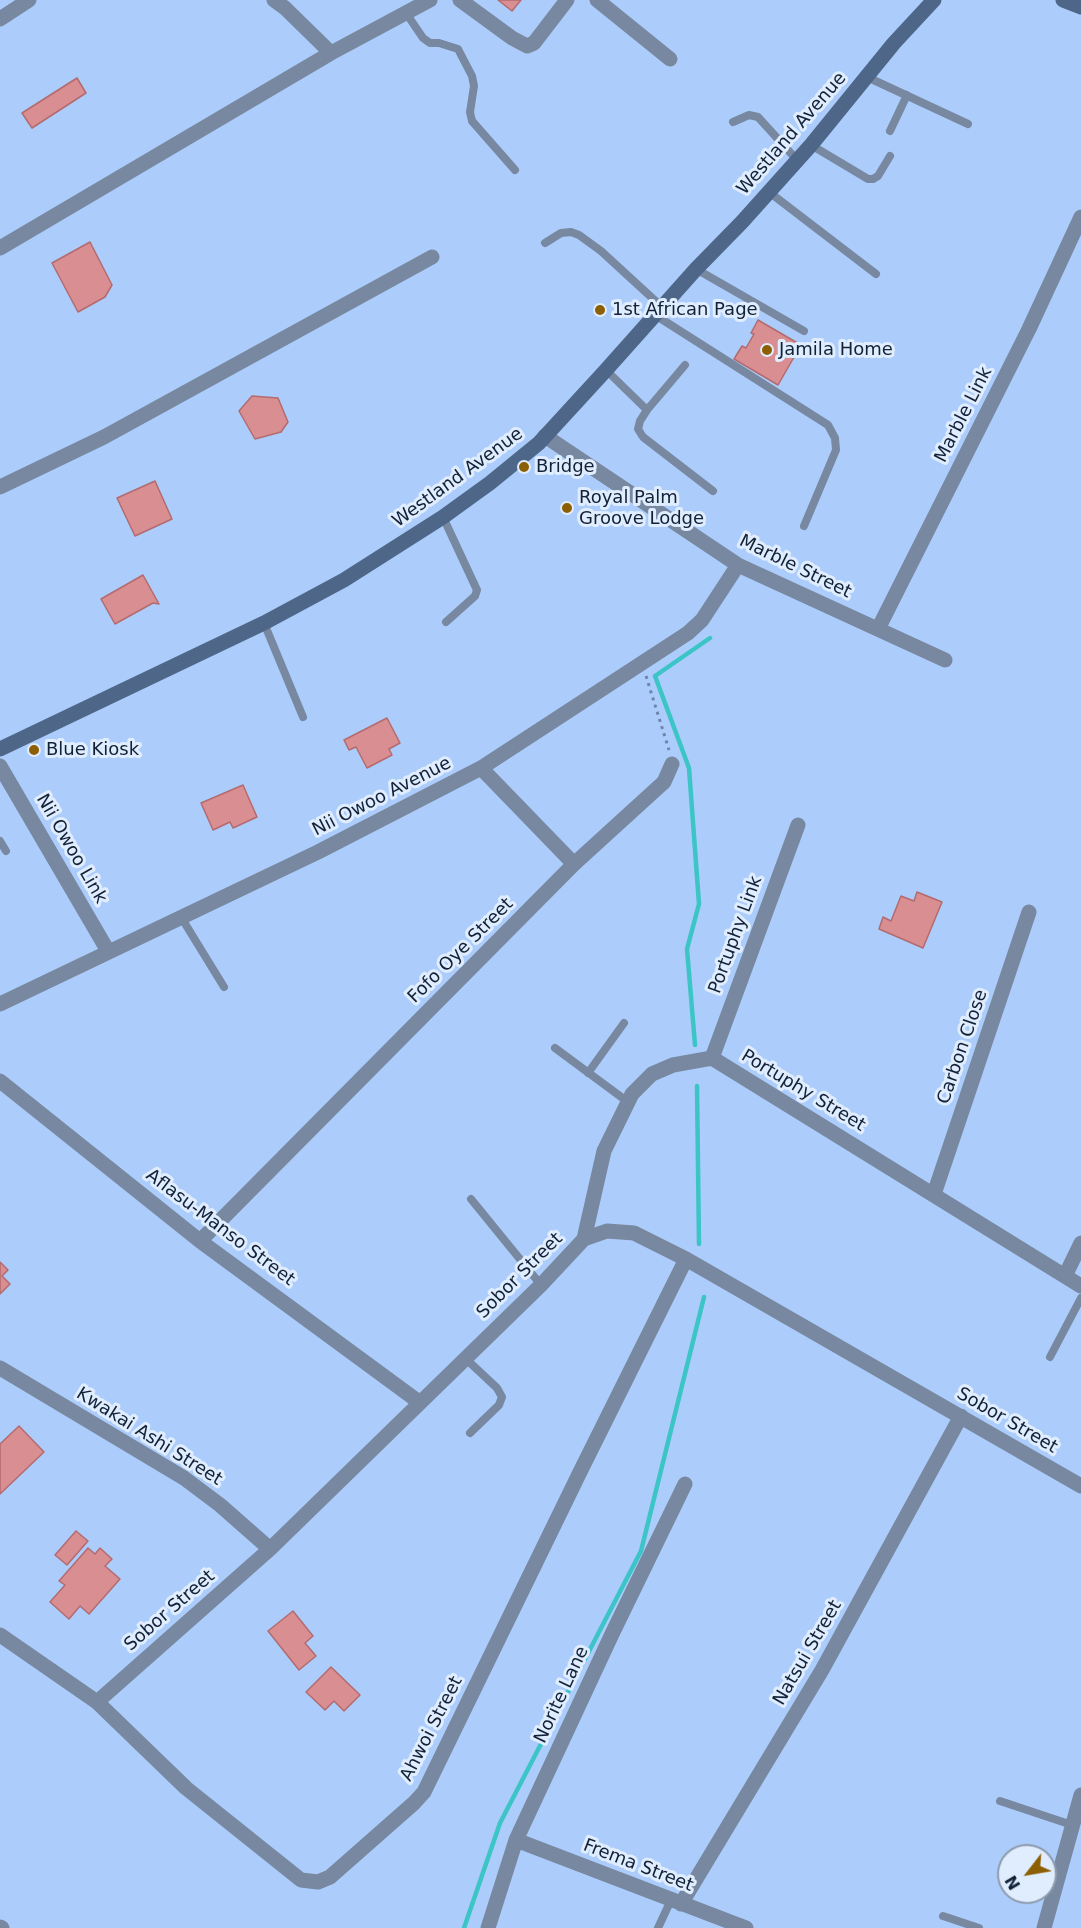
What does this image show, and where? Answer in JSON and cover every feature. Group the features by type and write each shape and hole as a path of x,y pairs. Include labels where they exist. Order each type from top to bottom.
{"street":[{"path":"0,19 29,0"},
{"path":"274,0 331,53"},
{"path":"0,248 331,53 430,0"},
{"path":"460,0 512,38 527,46 534,43 567,0"},
{"path":"597,0 670,59"},
{"name":"Westland Avenue","path":"0,749 264,622 344,580 443,517 490,483 545,436 606,370 811,145 894,43 934,0"},
{"path":"1063,0 1081,7"},
{"name":"Marble Link","path":"878,629 1029,329 1081,217"},
{"path":"0,487 104,437 432,257"},
{"name":"Marble Street","path":"545,436 738,565 945,660"},
{"name":"Nii Owoo Avenue","path":"0,1004 318,852 481,768 688,633 702,620 738,565"},
{"name":"Fofo Oye Street","path":"200,1241 574,864 664,782 672,764"},
{"path":"481,768 574,864"},
{"name":"Nii Owoo Link","path":"2,773 108,951"},
{"name":"Portuphy Link","path":"712,1058 798,825"},
{"name":"Carbon Close","path":"934,1194 1029,912"},
{"name":"Portuphy Street","path":"584,1239 604,1151 632,1094 652,1074 673,1065 712,1058 1081,1286"},
{"name":"Aflasu-Manso Street","path":"0,1081 200,1241 419,1402"},
{"name":"Sobor Street","path":"97,1702 270,1549 542,1285 584,1239 607,1231 634,1233 686,1259 1081,1486"},
{"path":"1065,1276 1081,1243"},
{"name":"Ahwoi Street","path":"0,1635 97,1702 186,1788 301,1880 318,1882 330,1877 424,1792 686,1259"},
{"name":"Kwakai Ashi Street","path":"0,1368 184,1478 220,1505 270,1549"},
{"name":"Natsui Street","path":"676,1902 822,1670 961,1416"},
{"name":"Norite Lane","path":"488,1928 516,1840 685,1484"},
{"path":"1044,1928 1077,1826 1081,1795"},
{"name":"Frema Street","path":"516,1840 746,1928"}],"lane":[{"path":"406,13 423,38 430,43 439,43 458,49 472,76 474,86 470,112 472,121 515,170"},
{"path":"867,76 968,124"},
{"path":"890,131 907,95"},
{"path":"733,122 749,115 758,117 797,160"},
{"path":"811,145 868,179 878,176 890,156"},
{"path":"768,192 876,274"},
{"path":"545,243 561,233 571,232 579,235 601,251 658,311 828,425 835,438 836,450 804,526"},
{"path":"696,269 804,331"},
{"path":"685,365 647,410 638,429 643,437 712,491"},
{"path":"606,370 647,410"},
{"path":"443,517 477,590 475,596 446,622"},
{"path":"264,622 303,717"},
{"path":"0,841 6,851"},
{"path":"181,917 224,987"},
{"path":"588,1073 624,1023"},
{"path":"555,1048 628,1102"},
{"path":"471,1199 542,1285"},
{"path":"1050,1357 1081,1298"},
{"path":"465,1358 497,1389 502,1397 499,1405 470,1433"},
{"path":"1000,1801 1077,1826"},
{"path":"657,1928 676,1902"},
{"path":"943,1917 979,1928"}],"path":[{"path":"642,663 672,764"}],"building":[{"path":"498,0 521,0 512,11"},
{"path":"77,78 86,93 32,128 22,113"},
{"path":"90,242 112,285 105,297 78,312 52,263"},
{"path":"758,320 801,345 778,385 734,359 742,346 746,348 754,334 751,333"},
{"path":"252,396 278,398 288,422 281,432 255,439 239,411"},
{"path":"155,481 172,519 135,536 117,498"},
{"path":"143,575 159,604 153,603 115,624 101,599"},
{"path":"387,718 400,743 389,749 392,755 367,768 356,747 349,750 344,740"},
{"path":"243,785 257,817 233,828 230,822 213,830 201,803"},
{"path":"917,892 942,902 923,948 879,929 883,917 891,921 901,896 914,901"},
{"path":"0,1262 8,1270 2,1276 10,1284 0,1294"},
{"path":"19,1426 44,1452 0,1494 0,1444"},
{"path":"76,1531 88,1541 67,1565 55,1555"},
{"path":"88,1548 95,1554 100,1548 112,1559 105,1566 120,1579 89,1614 80,1606 69,1619 50,1602 65,1585 59,1581"},
{"path":"293,1611 313,1636 305,1643 316,1656 299,1670 268,1631"},
{"path":"331,1667 360,1695 344,1711 334,1701 325,1710 306,1692"}],"waterway":[{"path":"695,1045 687,949 699,904 689,768 655,676 710,638"},
{"path":"697,1086 699,1244"},
{"path":"464,1928 500,1823 641,1551 704,1297"}],"place":[{"name":"1st African Page","path":"600,310"},
{"name":"Jamila Home","path":"767,350"},
{"name":"Bridge","path":"524,467"},
{"name":"Royal Palm Groove Lodge","path":"567,508"},
{"name":"Blue Kiosk","path":"34,750"}]}
